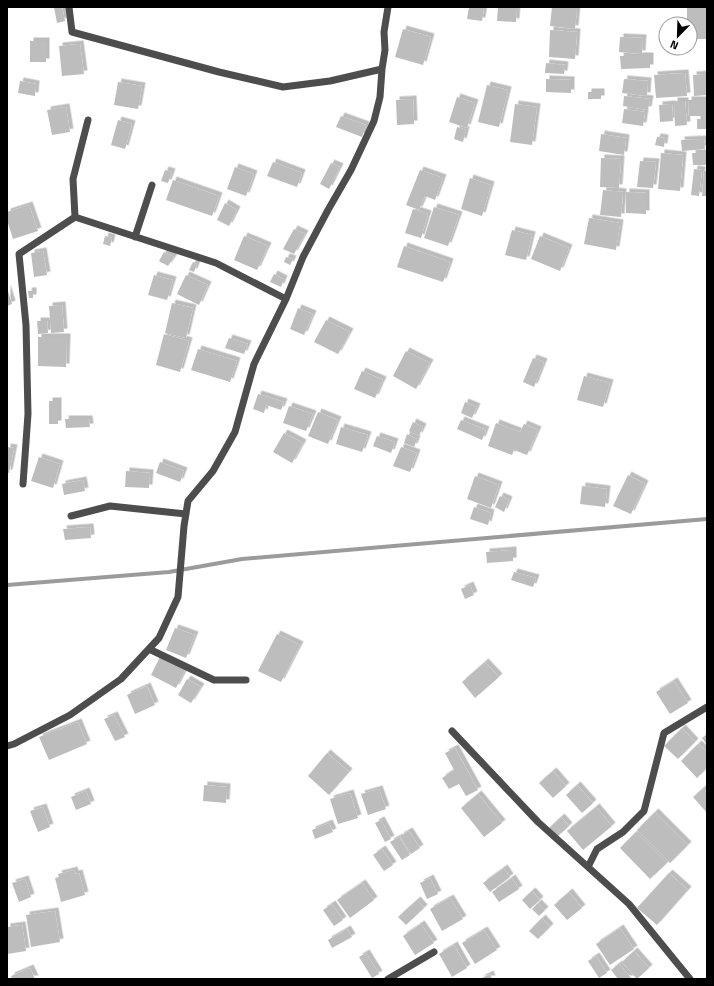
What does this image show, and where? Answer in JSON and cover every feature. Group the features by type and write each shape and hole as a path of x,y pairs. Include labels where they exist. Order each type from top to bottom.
{"street":[{"path":"69,7 72,32 219,72 283,86 330,81 382,69"},
{"path":"7,746 14,744 70,715 121,680 159,638 178,597 188,500 213,472 235,432 254,364 286,299 304,256 351,170 374,122 380,97 385,50 384,32 388,7"},
{"path":"75,218 73,179 88,120"},
{"path":"135,237 152,186"},
{"path":"75,218 216,263 286,299"},
{"path":"24,484 28,414 26,325 19,254 75,218"},
{"path":"71,516 110,506 186,514"},
{"path":"149,649 214,680 246,680"},
{"path":"588,867 597,849 623,832 644,811 664,732 707,707"},
{"path":"452,732 538,822 629,904 690,979"},
{"path":"388,979 434,952"}],"building":[{"path":"54,7 62,7 65,21 57,23"},
{"path":"469,7 484,7 482,21 467,19"},
{"path":"498,7 517,7 516,22 497,21"},
{"path":"552,7 577,8 575,29 550,26"},
{"path":"687,7 707,7 707,39 698,39 698,16 687,16"},
{"path":"403,29 431,37 423,65 395,57"},
{"path":"550,30 577,32 575,59 549,57"},
{"path":"620,37 643,38 642,54 619,52"},
{"path":"30,41 46,41 46,62 30,62"},
{"path":"80,44 84,74 62,76 59,46"},
{"path":"620,56 650,56 650,68 621,69"},
{"path":"546,63 565,65 564,74 545,73"},
{"path":"685,73 687,96 656,98 654,75"},
{"path":"707,74 707,95 694,96 693,75"},
{"path":"546,79 571,80 571,93 546,92"},
{"path":"624,79 648,81 647,96 622,93"},
{"path":"20,81 36,84 35,96 18,93"},
{"path":"118,82 142,86 138,109 114,105"},
{"path":"487,85 508,90 499,127 478,122"},
{"path":"588,92 601,92 601,99 588,99"},
{"path":"624,96 650,99 648,110 623,106"},
{"path":"457,97 475,103 467,128 449,122"},
{"path":"413,99 414,124 397,125 396,100"},
{"path":"688,100 707,100 707,116 689,116"},
{"path":"674,101 685,101 687,125 675,126"},
{"path":"515,104 537,107 532,145 510,142"},
{"path":"672,104 673,121 660,122 659,105"},
{"path":"66,107 70,132 52,135 47,110"},
{"path":"624,109 645,112 643,126 622,123"},
{"path":"341,116 366,125 362,137 336,127"},
{"path":"697,119 707,119 707,129 697,129"},
{"path":"118,120 132,124 125,149 111,145"},
{"path":"457,127 466,130 463,142 454,139"},
{"path":"601,134 626,138 624,155 599,151"},
{"path":"657,137 665,138 664,147 655,145"},
{"path":"704,139 705,149 682,151 681,140"},
{"path":"661,153 683,155 680,191 658,189"},
{"path":"692,153 707,153 707,165 693,165"},
{"path":"601,158 621,159 619,188 600,187"},
{"path":"640,161 656,162 653,188 637,187"},
{"path":"273,162 302,173 297,187 267,176"},
{"path":"331,163 340,167 329,189 320,184"},
{"path":"235,167 254,174 246,196 227,189"},
{"path":"694,169 702,170 699,196 691,195"},
{"path":"165,170 172,172 168,183 161,181"},
{"path":"420,170 443,178 435,200 425,196 419,210 406,205"},
{"path":"704,171 707,171 707,196 702,196"},
{"path":"470,178 491,185 482,216 461,209"},
{"path":"173,180 219,196 212,216 166,200"},
{"path":"603,190 623,192 621,217 600,215"},
{"path":"626,192 646,193 646,214 626,213"},
{"path":"225,203 237,210 229,226 217,220"},
{"path":"29,205 38,231 13,239 7,220 7,212"},
{"path":"434,207 459,215 448,246 424,238"},
{"path":"413,209 428,214 421,238 405,233"},
{"path":"589,218 620,223 616,250 584,244"},
{"path":"294,229 305,234 294,254 283,249"},
{"path":"512,230 532,235 526,260 505,255"},
{"path":"105,236 112,238 110,246 103,244"},
{"path":"244,236 268,246 257,270 234,260"},
{"path":"540,236 569,248 560,271 531,259"},
{"path":"404,246 450,262 443,282 397,267"},
{"path":"43,251 47,275 34,277 31,253"},
{"path":"164,252 174,257 168,266 159,261"},
{"path":"286,257 293,259 290,265 284,262"},
{"path":"193,262 197,264 194,272 189,270"},
{"path":"274,274 284,279 281,287 270,282"},
{"path":"154,275 173,280 167,300 148,295"},
{"path":"186,275 208,285 199,305 177,294"},
{"path":"7,288 12,304 7,306"},
{"path":"28,291 33,291 33,298 29,298"},
{"path":"172,303 193,308 186,338 165,333"},
{"path":"62,305 64,332 51,333 49,306"},
{"path":"298,308 313,314 304,335 290,329"},
{"path":"326,320 350,332 338,354 314,342"},
{"path":"37,321 47,321 48,333 38,334"},
{"path":"164,334 189,341 180,372 156,365"},
{"path":"38,337 67,337 66,367 38,366"},
{"path":"229,338 248,344 244,354 225,348"},
{"path":"198,349 237,361 230,382 191,370"},
{"path":"406,351 430,363 416,389 393,376"},
{"path":"533,358 544,362 534,387 523,382"},
{"path":"362,371 383,380 375,398 354,389"},
{"path":"584,376 610,383 603,407 577,400"},
{"path":"258,394 284,402 281,410 266,405 264,413 253,409"},
{"path":"49,401 58,401 58,424 49,424"},
{"path":"465,402 477,407 472,418 461,413"},
{"path":"289,406 313,414 306,431 283,423"},
{"path":"318,412 338,420 328,444 308,436"},
{"path":"65,419 89,419 90,427 66,428"},
{"path":"461,420 486,430 482,440 457,429"},
{"path":"413,422 423,427 419,436 409,431"},
{"path":"496,423 520,432 524,424 538,430 527,455 514,450 512,455 488,446"},
{"path":"341,427 368,435 362,452 336,444"},
{"path":"284,433 303,443 292,463 273,452"},
{"path":"407,434 417,439 414,447 404,443"},
{"path":"377,436 395,442 391,453 373,446"},
{"path":"7,447 14,448 9,473 7,473"},
{"path":"401,447 417,453 410,472 393,466"},
{"path":"39,457 60,464 53,488 31,481"},
{"path":"160,462 184,471 180,482 156,473"},
{"path":"126,471 150,473 149,488 125,487"},
{"path":"628,475 645,484 631,514 613,506"},
{"path":"475,476 499,485 491,508 467,499"},
{"path":"83,480 85,491 64,495 62,484"},
{"path":"582,486 607,489 605,507 580,504"},
{"path":"500,496 509,500 504,512 495,507"},
{"path":"474,507 491,513 488,525 470,519"},
{"path":"90,527 91,538 65,540 63,529"},
{"path":"513,550 513,561 487,563 486,552"},
{"path":"514,572 536,578 533,587 511,580"},
{"path":"470,585 474,595 465,599 461,589"},
{"path":"175,628 195,635 186,658 166,650"},
{"path":"277,634 300,645 281,682 258,671"},
{"path":"160,657 185,670 176,688 151,675"},
{"path":"485,662 499,677 475,698 462,682"},
{"path":"187,679 201,687 191,703 178,695"},
{"path":"674,681 688,703 670,714 656,692"},
{"path":"147,686 155,705 135,714 127,695"},
{"path":"114,715 125,737 115,741 104,719"},
{"path":"78,722 87,744 49,760 39,737"},
{"path":"682,728 695,742 678,759 664,746"},
{"path":"707,734 707,745 702,738"},
{"path":"698,744 707,752 707,768 697,778 681,761"},
{"path":"455,748 478,790 466,796 459,784 449,789 442,778 454,770 445,753"},
{"path":"327,753 349,772 329,795 308,776"},
{"path":"553,771 566,786 553,798 539,783"},
{"path":"204,785 227,787 226,803 203,801"},
{"path":"577,785 593,803 582,813 566,795"},
{"path":"707,785 707,813 693,797"},
{"path":"379,789 386,809 368,815 361,794"},
{"path":"86,791 91,804 76,810 71,797"},
{"path":"350,793 358,818 338,824 330,799"},
{"path":"478,794 502,823 484,837 461,808"},
{"path":"43,807 50,827 38,832 30,811"},
{"path":"596,807 612,826 583,850 567,831"},
{"path":"655,812 688,845 670,863 637,830"},
{"path":"561,817 569,826 557,837 549,828"},
{"path":"381,820 391,839 385,842 375,823"},
{"path":"329,823 333,832 315,839 312,830"},
{"path":"409,831 420,848 411,854 400,836"},
{"path":"636,832 667,863 650,879 620,848"},
{"path":"399,837 410,855 402,860 390,842"},
{"path":"382,849 393,865 384,871 373,855"},
{"path":"504,868 510,877 490,892 483,883"},
{"path":"74,870 75,874 79,873 85,895 61,902 55,878 59,877 58,874"},
{"path":"669,873 688,890 657,925 637,908"},
{"path":"430,878 438,894 427,899 420,883"},
{"path":"512,878 519,889 499,902 492,892"},
{"path":"25,879 31,897 19,902 12,883"},
{"path":"362,883 374,900 350,918 337,900"},
{"path":"532,891 540,900 530,909 522,900"},
{"path":"569,892 582,908 567,920 554,905"},
{"path":"450,898 463,919 442,931 430,909"},
{"path":"417,900 424,908 406,925 398,917"},
{"path":"538,903 545,910 539,916 532,909"},
{"path":"332,904 343,920 334,926 323,910"},
{"path":"55,911 60,942 31,947 26,915"},
{"path":"542,918 550,927 538,939 529,931"},
{"path":"421,924 434,943 415,955 403,936"},
{"path":"22,925 26,951 7,954 7,927"},
{"path":"620,928 634,949 610,965 596,944"},
{"path":"347,929 352,937 332,948 328,940"},
{"path":"484,930 497,950 475,964 462,943"},
{"path":"454,945 467,968 452,977 439,954"},
{"path":"634,951 649,968 637,979 622,962"},
{"path":"366,953 379,974 372,978 359,957"},
{"path":"596,956 607,973 599,978 588,961"},
{"path":"619,964 632,979 618,979 611,970"},
{"path":"30,968 35,979 12,979 11,976"},
{"path":"490,974 492,979 480,979"}],"waterway":[{"path":"7,585 169,572 242,559 707,519"}]}
